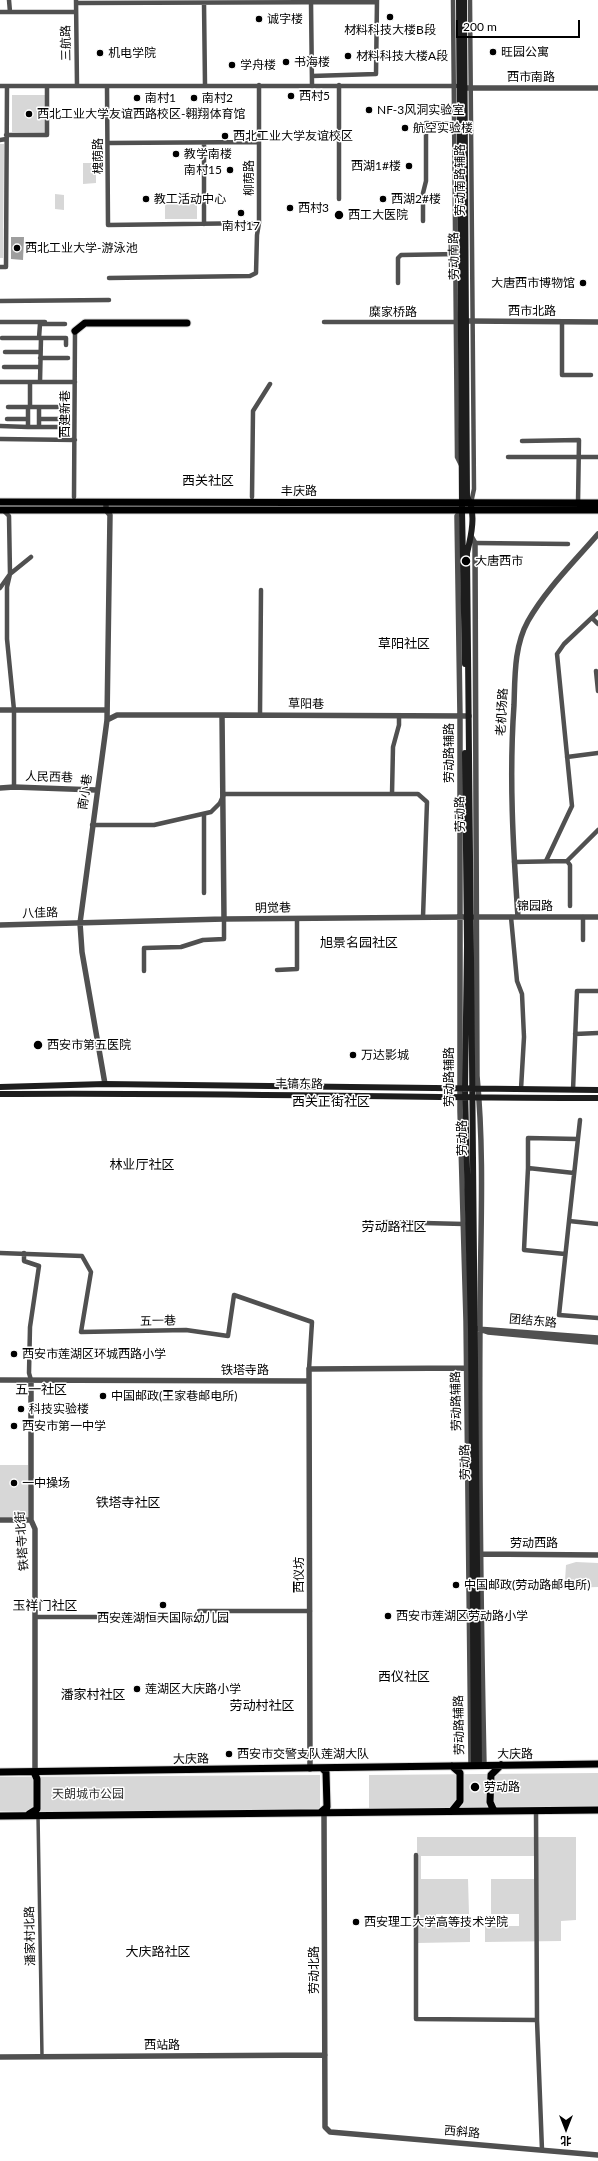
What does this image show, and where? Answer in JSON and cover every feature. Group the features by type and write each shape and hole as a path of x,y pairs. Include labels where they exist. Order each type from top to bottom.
{"main road":[{"name":"劳动南路","path":"459,0 462,87 464,322 468,497 471,506"},
{"name":"劳动南路","path":"462,506 464,322 458,254 457,124 462,87 464,0"},
{"path":"75,331 85,323 187,322"},
{"name":"丰庆路","path":"0,502 106,506 471,506 598,503"},
{"name":"丰庆路","path":"2,510 106,506"},
{"name":"劳动路","path":"462,506 469,917 475,1089 470,1098 477,1765"},
{"name":"丰庆路","path":"471,506 598,510"},
{"name":"劳动路","path":"465,716 468,553 471,536 471,506"},
{"name":"劳动路","path":"469,917 463,1089 470,1098"},
{"name":"丰镐东路","path":"0,1086 105,1084 598,1090"},
{"name":"丰镐东路","path":"0,1094 107,1093 470,1098 598,1098"},
{"name":"大庆路","path":"0,1772 598,1764"},
{"path":"494,1811 490,1802 491,1775 501,1765"},
{"path":"452,1766 460,1773 460,1800 452,1811"},
{"path":"322,1768 326,1772 327,1807 322,1812"},
{"path":"334,1768 330,1771 331,1804 337,1812"},
{"path":"37,1772 41,1777 42,1815"},
{"path":"25,1815 33,1813 37,1809 37,1772"},
{"path":"0,1816 598,1810"}],"street":[{"path":"9,0 10,12"},
{"path":"453,0 462,87"},
{"path":"462,87 470,0"},
{"path":"76,1 377,1 376,74 312,76"},
{"name":"三航路","path":"76,1 77,86"},
{"path":"204,2 205,85"},
{"path":"311,2 312,85"},
{"path":"0,12 76,12"},
{"name":"柳荫路","path":"109,278 254,276 257,270 257,234 260,223 260,85"},
{"path":"0,86 339,85 462,87"},
{"path":"339,85 339,199"},
{"path":"0,267 6,267 7,86"},
{"path":"0,140 6,137 47,135 47,86"},
{"name":"槐荫路","path":"107,86 108,225 204,224"},
{"name":"西市南路","path":"462,87 598,88"},
{"path":"423,222 423,194 426,181 426,123 457,124"},
{"path":"108,143 260,142"},
{"path":"204,143 204,224 260,223"},
{"path":"398,283 398,258 401,255 458,254"},
{"path":"0,301 109,300"},
{"path":"0,322 45,322"},
{"name":"糜家桥路","path":"324,322 464,322"},
{"name":"西市北路","path":"464,322 598,322"},
{"path":"562,322 562,375 591,375"},
{"path":"40,382 40,324 65,324"},
{"name":"西建新巷","path":"74,497 75,331"},
{"path":"2,338 66,338 66,345"},
{"path":"5,352 40,352"},
{"path":"40,358 68,358"},
{"path":"4,367 40,367"},
{"path":"0,382 75,382"},
{"path":"28,426 30,382"},
{"path":"252,497 253,411 270,384"},
{"path":"8,407 59,407"},
{"path":"39,407 39,426"},
{"path":"8,419 28,419"},
{"path":"39,419 59,419"},
{"path":"0,426 61,426"},
{"path":"0,440 75,440"},
{"path":"522,441 579,440 578,503"},
{"path":"508,457 598,457"},
{"name":"南小巷","path":"105,1084 82,952 80,923 96,790 107,720 110,515 106,506"},
{"path":"2,510 9,516 10,574 7,587 7,639 14,710 14,787"},
{"name":"老机场路","path":"518,917 514,862 511,744 516,665 519,644 527,622 540,602 598,534"},
{"path":"469,917 475,543 471,536"},
{"path":"475,543 568,544"},
{"path":"0,588 10,574 31,557"},
{"path":"260,714 261,590"},
{"path":"546,861 572,806 557,654 564,644 598,612"},
{"path":"592,618 598,624"},
{"path":"596,671 598,691"},
{"path":"0,710 106,710"},
{"name":"草阳巷","path":"107,720 116,715 260,714 465,716"},
{"path":"144,971 144,948 181,947 202,940 224,939 224,794 222,715"},
{"path":"392,794 393,747 399,726 399,716"},
{"name":"劳动路辅路","path":"465,716 469,917"},
{"path":"567,757 598,753"},
{"name":"人民西巷","path":"0,788 14,787 96,790"},
{"path":"224,794 418,794 426,802 423,917"},
{"path":"92,824 154,824 204,814 211,812 220,803 224,794"},
{"path":"204,814 204,893"},
{"path":"514,862 566,861 598,830"},
{"path":"566,861 570,865 570,906"},
{"name":"锦园路","path":"469,917 598,917"},
{"name":"明觉巷","path":"80,923 224,919 469,917"},
{"path":"511,917 517,981 522,994 524,1037 521,1089"},
{"path":"583,917 584,940"},
{"path":"277,970 298,969 297,918"},
{"name":"八佳路","path":"0,926 80,923"},
{"path":"573,1090 577,991 598,991"},
{"path":"575,1034 598,1033"},
{"name":"劳动路辅路","path":"470,1098 464,1224 473,1329"},
{"path":"580,1120 559,1315 598,1318"},
{"path":"566,1254 524,1250 528,1138 578,1139"},
{"path":"528,1168 574,1173"},
{"path":"569,1221 598,1224"},
{"path":"383,1222 464,1224"},
{"name":"五一巷","path":"0,1253 82,1256 91,1272 81,1332 186,1330 228,1336 234,1295 312,1322 309,1369"},
{"path":"24,1253 24,1261 39,1266 30,1327 31,1380"},
{"path":"473,1329 488,1332 598,1342"},
{"name":"团结东路","path":"473,1329 598,1338"},
{"path":"308,1381 309,1369 473,1368"},
{"name":"铁塔寺路","path":"0,1380 308,1381"},
{"name":"铁塔寺北街","path":"31,1380 31,1520 35,1529 37,1772"},
{"name":"西仪坊","path":"308,1381 310,1769"},
{"path":"0,1520 31,1520"},
{"name":"劳动西路","path":"475,1554 598,1555"},
{"path":"199,1611 310,1611"},
{"path":"36,1617 176,1617"},
{"path":"536,1811 537,2020 542,2150"},
{"name":"劳动北路","path":"322,1812 326,2127"},
{"name":"潘家村北路","path":"42,1815 42,2056"},
{"path":"416,1855 416,2019 537,2020"},
{"name":"西站路","path":"0,2057 325,2055"},
{"name":"西斜路","path":"326,2127 330,2132 598,2155"}],"green space":[{"name":"西北工业大学友谊西路校区-翱翔体育馆","path":"12,95 46,95 46,133 12,132"},
{"path":"0,144 4,144 3,258 0,258"},
{"path":"83,163 96,163 96,183 83,184"},
{"path":"55,194 64,195 64,210 55,209"},
{"path":"165,203 197,203 197,219 165,219"},
{"name":"一中操场","path":"0,1465 28,1465 28,1517 0,1517"},
{"path":"576,1562 598,1563 598,1587 569,1588 565,1581 566,1565"},
{"path":"598,1773 598,1806 369,1809 369,1775"},
{"name":"天朗城市公园","path":"320,1775 320,1810 44,1813 0,1811 0,1777"},
{"path":"417,1837 576,1837 576,1920 561,1921 561,1941 485,1942 485,1926 519,1926 519,1914 491,1914 491,1879 534,1879 534,1856 421,1856 421,1879 468,1879 469,1914 436,1914 436,1927 470,1927 470,1942 417,1943"}],"shaded area":[{"name":"西北工业大学-游泳池","path":"11,237 24,237 23,260 11,259"}],"place":[{"name":"材料科技大楼B段","path":"390,17"},
{"name":"诚字楼","path":"259,19"},
{"name":"旺园公寓","path":"493,52"},
{"name":"机电学院","path":"100,53"},
{"name":"材料科技大楼A段","path":"348,56"},
{"name":"书海楼","path":"286,62"},
{"name":"学舟楼","path":"232,65"},
{"name":"西村5","path":"291,96"},
{"name":"南村1","path":"137,98"},
{"name":"南村2","path":"194,98"},
{"name":"NF-3风洞实验室","path":"369,110"},
{"name":"西北工业大学友谊西路校区-翱翔体育馆","path":"29,114"},
{"name":"航空实验楼","path":"405,128"},
{"name":"西北工业大学友谊校区","path":"225,136"},
{"name":"教学南楼","path":"176,154"},
{"name":"西湖1#楼","path":"409,166"},
{"name":"南村15","path":"230,170"},
{"name":"教工活动中心","path":"146,199"},
{"name":"西湖2#楼","path":"383,199"},
{"name":"西村3","path":"290,208"},
{"name":"南村17","path":"241,213"},
{"name":"西工大医院","path":"339,215"},
{"name":"西北工业大学-游泳池","path":"17,248"},
{"name":"大唐西市博物馆","path":"583,283"},
{"name":"大唐西市","path":"466,561"},
{"name":"西安市第五医院","path":"38,1045"},
{"name":"万达影城","path":"353,1055"},
{"name":"西安市莲湖区环城西路小学","path":"14,1354"},
{"name":"中国邮政(王家巷邮电所)","path":"103,1396"},
{"name":"科技实验楼","path":"21,1409"},
{"name":"西安市第一中学","path":"14,1426"},
{"name":"一中操场","path":"14,1483"},
{"name":"中国邮政(劳动路邮电所)","path":"456,1585"},
{"name":"西安莲湖恒天国际幼儿园","path":"163,1605"},
{"name":"西安市莲湖区劳动路小学","path":"388,1616"},
{"name":"莲湖区大庆路小学","path":"137,1689"},
{"name":"西安市交警支队莲湖大队","path":"229,1754"},
{"name":"劳动路","path":"475,1787"},
{"name":"西安理工大学高等技术学院","path":"356,1922"}],"district":[{"name":"西关社区","path":"208,481"},
{"name":"草阳社区","path":"404,644"},
{"name":"旭景名园社区","path":"359,943"},
{"name":"西关正街社区","path":"331,1102"},
{"name":"林业厅社区","path":"142,1165"},
{"name":"劳动路社区","path":"394,1227"},
{"name":"五一社区","path":"41,1390"},
{"name":"铁塔寺社区","path":"128,1503"},
{"name":"玉祥门社区","path":"45,1606"},
{"name":"西仪社区","path":"404,1677"},
{"name":"潘家村社区","path":"93,1695"},
{"name":"劳动村社区","path":"262,1706"},
{"name":"大庆路社区","path":"158,1952"}]}
